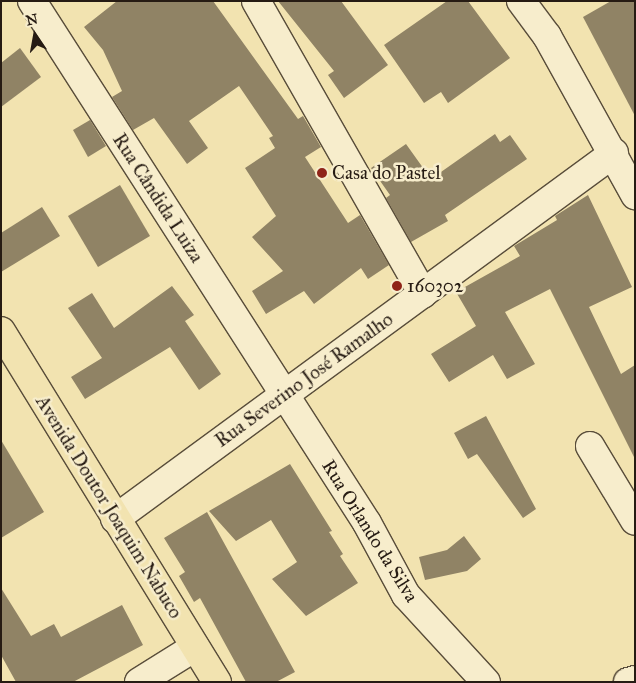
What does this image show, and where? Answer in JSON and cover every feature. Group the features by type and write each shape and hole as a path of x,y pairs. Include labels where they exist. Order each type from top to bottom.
{"main road":[{"name":"Avenida Doutor Joaquim Nabuco","path":"1,331 216,682"}],"street":[{"name":"Rua Cândida Luiza","path":"32,1 284,394"},
{"path":"256,1 423,294"},
{"path":"521,1 547,36 635,194"},
{"name":"Rua Severino José Ramalho","path":"115,519 614,154"},
{"name":"Rua Orlando da Silva","path":"284,394 367,523 406,595 486,682"},
{"path":"590,446 635,521"},
{"path":"139,682 195,647"},
{"path":"628,682 635,680"}],"building":[{"path":"117,1 213,1 298,119 303,116 321,147 305,157 348,223 360,215 389,265 368,279 361,268 314,304 304,291 266,314 252,291 283,271 252,237 276,216 245,168 275,148 269,138 273,136 239,86 189,121 208,148 187,164 154,118 133,130 112,97 122,91 103,50 84,27"},
{"path":"278,1 341,1 388,65 344,98 328,75 334,71"},
{"path":"447,1 468,1 510,58 448,103 441,92 424,103 384,45"},
{"path":"611,1 635,1 635,116 583,17"},
{"path":"20,48 41,77 1,107 1,63"},
{"path":"90,120 106,146 88,157 73,130"},
{"path":"495,134 500,142 510,135 527,159 445,215 448,221 411,242 386,198 390,195 371,168 406,144 431,179"},
{"path":"120,185 150,236 98,267 68,216"},
{"path":"588,195 632,287 589,307 621,374 635,365 635,459 550,289 505,312 535,364 507,379 493,355 449,382 431,354 476,326 456,292 520,256 514,246 557,220 555,216"},
{"path":"42,207 60,236 1,272 1,233"},
{"path":"172,286 194,315 185,321 221,374 199,390 170,347 85,399 71,377 102,358 68,308 92,293 114,328"},
{"path":"486,416 536,509 523,518 477,454 468,459 454,433"},
{"path":"1,440 44,512 1,538"},
{"path":"290,464 332,531 329,532 343,554 340,556 358,583 306,616 272,579 297,562 271,520 236,541 209,511"},
{"path":"207,512 295,672 276,682 246,682 200,598 194,602 179,576 185,572 164,538"},
{"path":"464,536 481,559 467,571 425,580 419,557 447,550"},
{"path":"1,588 31,636 54,624 61,637 122,605 143,645 73,682 16,682 1,655"}],"place":[{"name":"Casa do Pastel","path":"322,173"},
{"name":"160302","path":"397,286"}]}
